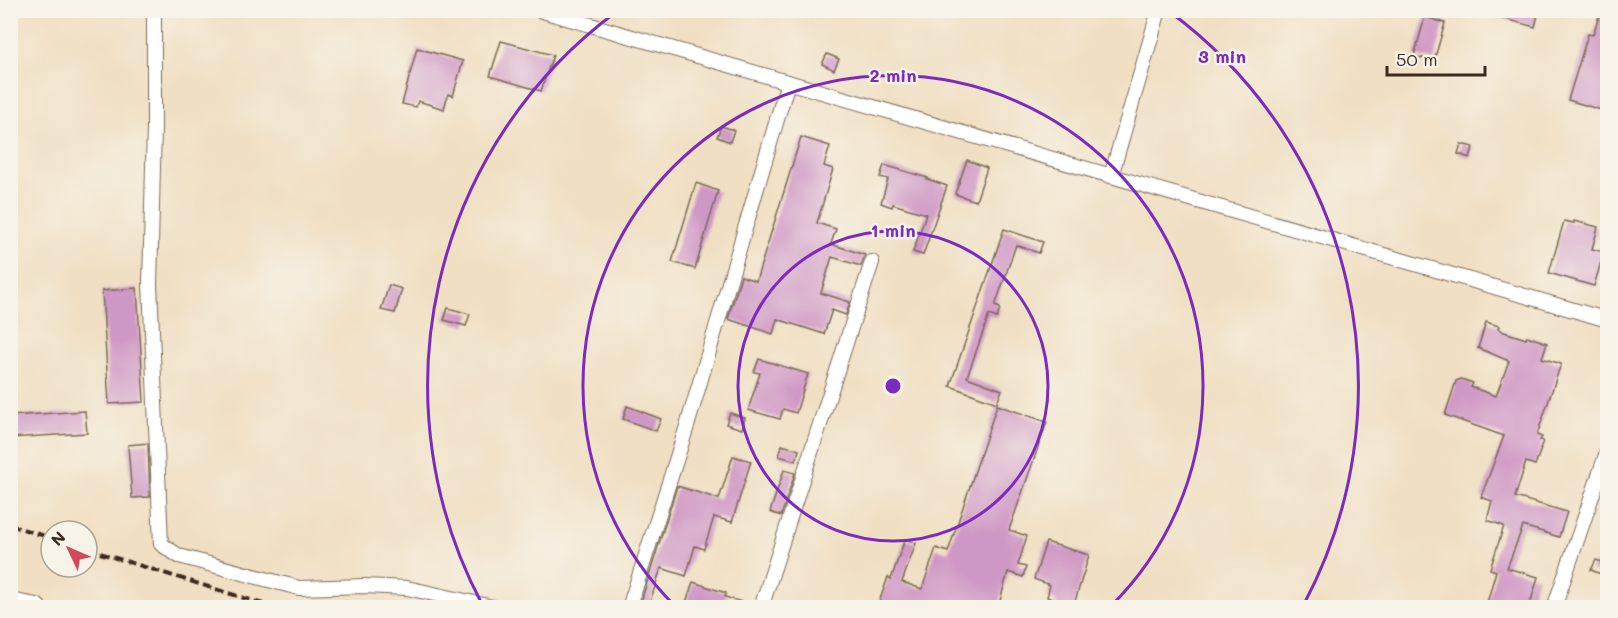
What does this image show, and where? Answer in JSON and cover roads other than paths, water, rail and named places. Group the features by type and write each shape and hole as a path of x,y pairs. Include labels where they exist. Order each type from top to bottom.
{"main road":[{"path":"10,603 36,608"}],"street":[{"path":"154,10 150,284 161,544 179,556 299,588 364,586 407,588 497,608"},
{"path":"539,10 1608,320"},
{"path":"1111,176 1160,10"},
{"path":"629,608 688,423 788,82"},
{"path":"761,608 873,262"},
{"path":"1554,608 1608,449"}],"railway":[{"path":"10,525 39,534"},
{"path":"99,553 276,608"}]}
